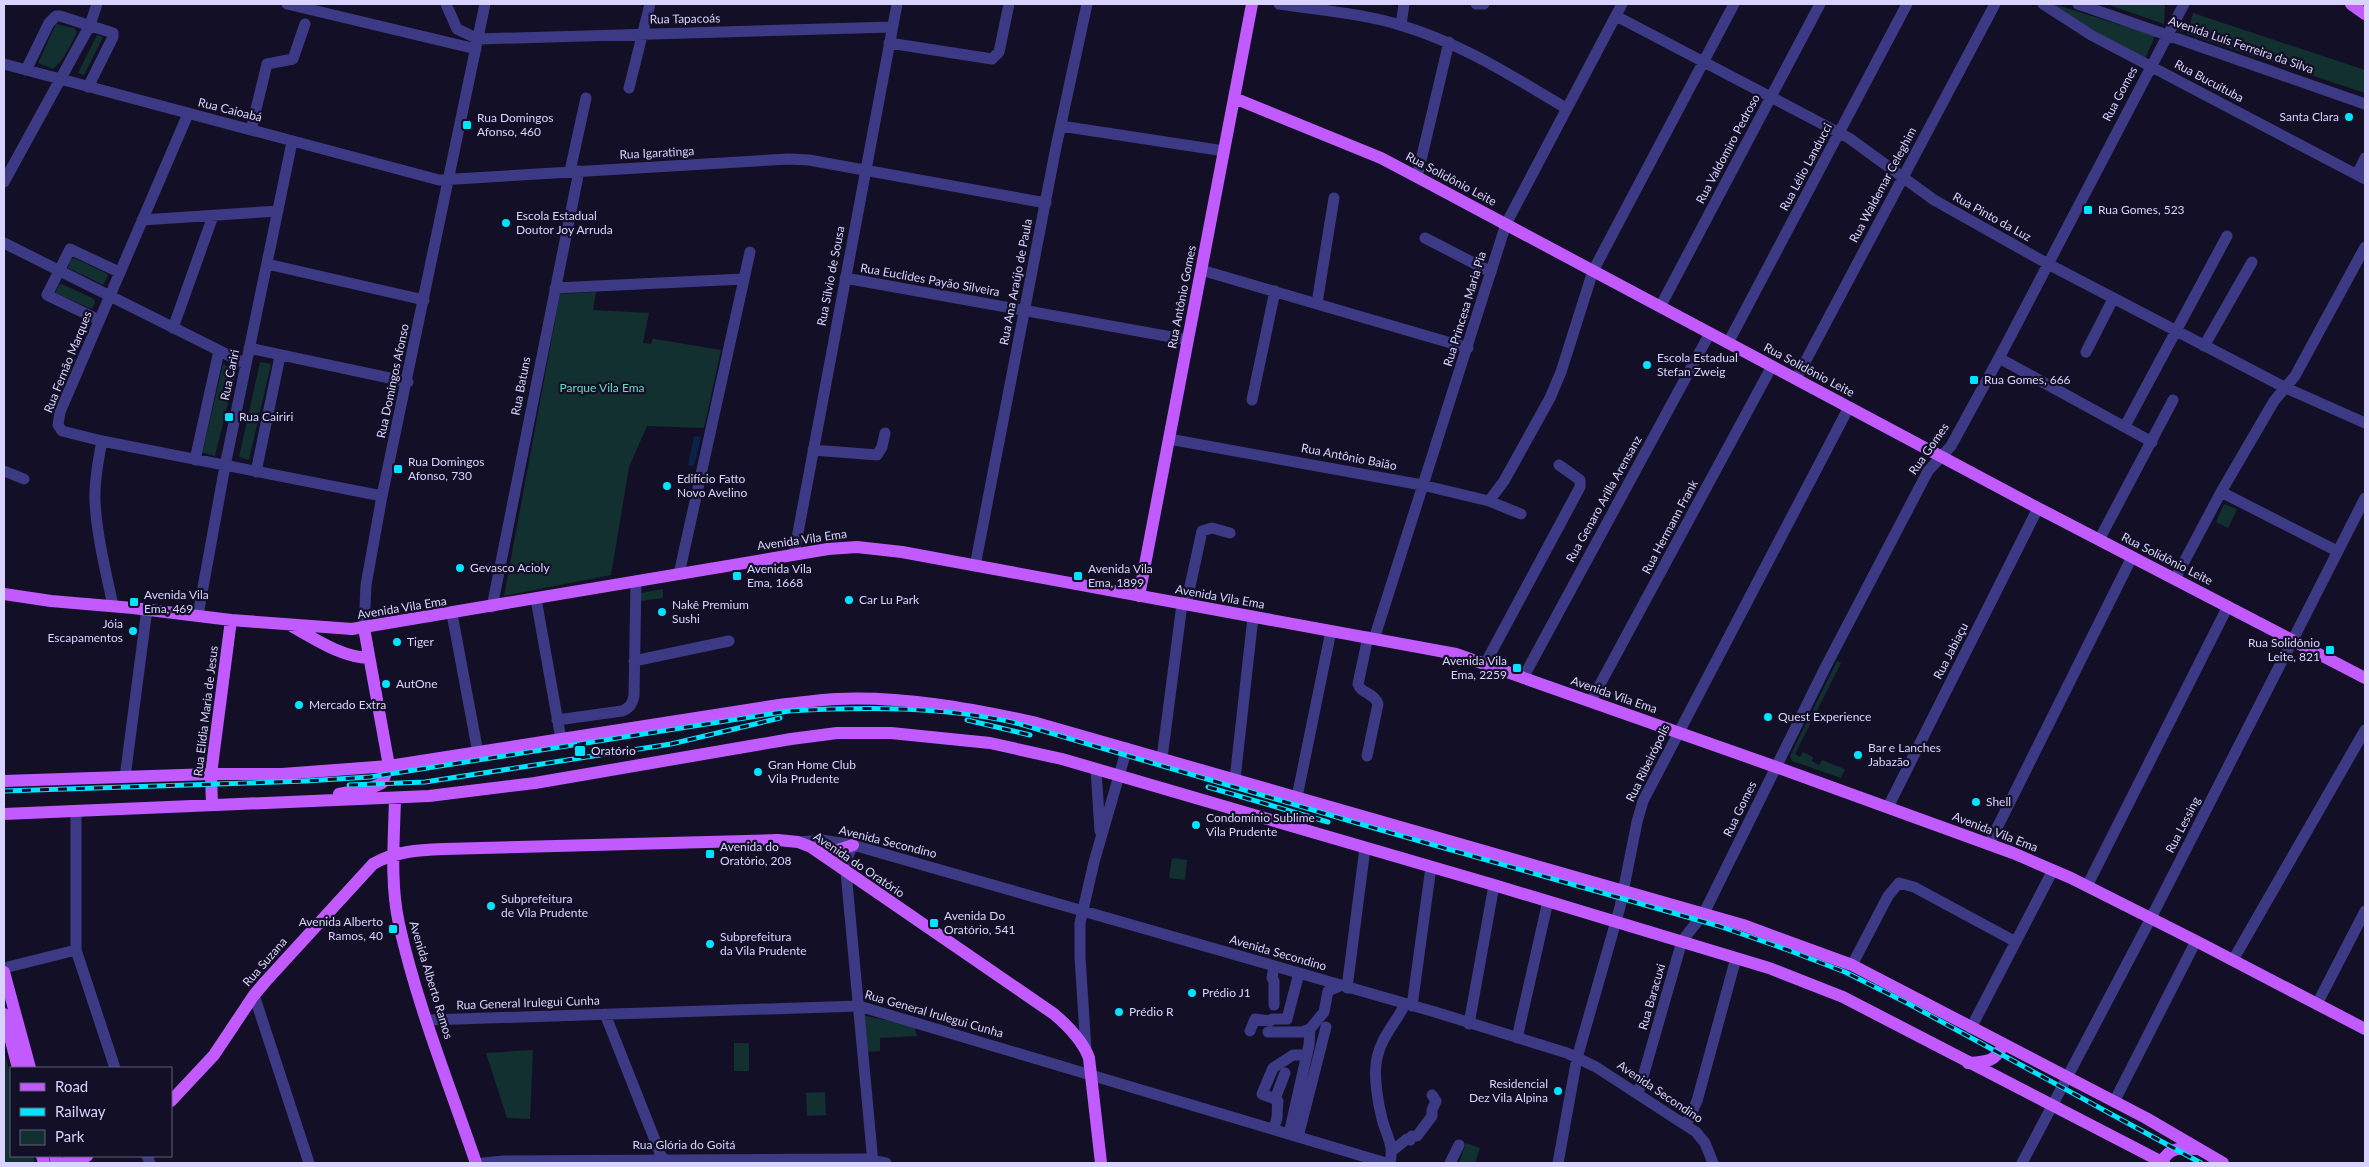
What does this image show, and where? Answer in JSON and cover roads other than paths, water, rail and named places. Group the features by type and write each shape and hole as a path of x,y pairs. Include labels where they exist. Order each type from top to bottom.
{"main road":[{"name":"Rua Antônio Gomes","path":"1139,596 1252,4"},
{"path":"2351,4 2365,14"},
{"name":"Rua Solidônio Leite","path":"1234,98 1381,158 2175,580 2364,674"},
{"name":"Avenida Vila Ema","path":"4,594 230,620 341,629 364,628 828,548 866,547 1371,638 1456,654 1989,844 2053,870 2086,886 2365,1029"},
{"name":"Rua Elídia Maria de Jesus","path":"212,805 210,774 230,620"},
{"path":"289,625 340,652 350,656 369,658"},
{"name":"Rua Domingos Afonso","path":"364,628 389,766"},
{"path":"4,781 210,774 282,774 389,766 779,705 838,699 893,700 978,710 1033,722 1162,758 1704,913 1816,950 1852,965 2114,1102 2223,1163"},
{"path":"4,814 395,798 535,783 791,739 837,733 891,733 990,742 1062,759 1431,866 1778,972 1843,997 2163,1163 2165,1156 2173,1149 2201,1150"},
{"path":"285,802 371,788 382,783 389,766"},
{"name":"Avenida Alberto Ramos","path":"395,798 394,887 399,923 428,1020 476,1163"},
{"name":"Avenida do Oratório","path":"393,854 444,849 769,840 798,842 829,859 1054,1014 1068,1026 1086,1050 1092,1075 1101,1163"},
{"path":"829,859 836,851 853,845"},
{"name":"Rua Suzana","path":"172,1101 214,1055 254,995 373,864 393,854"},
{"path":"4,970 30,1067"},
{"path":"4,1014 18,1067"},
{"path":"1968,1063 1984,1062 1998,1056 2003,1045"},
{"path":"65,1163 84,1157"}],"street":[{"path":"4,182 90,25 97,4"},
{"name":"Rua Tapacoás","path":"289,4 477,44 643,33 892,27"},
{"path":"446,4 460,32 477,44"},
{"name":"Rua Domingos Afonso","path":"364,628 366,585 382,496 408,382 486,4"},
{"path":"629,88 650,4"},
{"name":"Rua Silvio de Sousa","path":"794,554 897,4"},
{"path":"889,43 992,59 999,52 1009,4"},
{"name":"Rua Ana Araújo de Paula","path":"975,566 1061,126 1087,4"},
{"path":"1279,4 1401,25 1449,42 1499,68 1566,108"},
{"path":"1401,25 1404,4"},
{"path":"1476,4 1484,4"},
{"name":"Rua Princesa Maria Pia","path":"1368,756 1378,704 1376,698 1359,688 1358,684 1371,638 1468,348 1506,224 1622,4"},
{"path":"1489,501 1504,481 1556,386 1593,271 1734,4"},
{"name":"Rua Valdomiro Pedroso","path":"1660,306 1820,4"},
{"name":"Rua Lélio Landucci","path":"1728,343 1907,4"},
{"name":"Rua Waldemar Celeghim","path":"1796,378 1995,4"},
{"name":"Rua Bucuituba","path":"2043,4 2091,35 2361,177"},
{"name":"Avenida Luís Ferreira da Silva","path":"2078,4 2365,104"},
{"name":"Rua Gomes","path":"1704,913 1825,668 1928,471 1950,446 1999,358 2184,4"},
{"path":"26,70 52,18 60,16 113,34 88,87"},
{"name":"Rua Pinto da Luz","path":"1616,16 1839,133 1957,214 2048,264 2284,388 2365,423"},
{"path":"251,130 267,64 293,59 305,24"},
{"path":"1417,177 1449,42"},
{"name":"Rua Caioabá","path":"4,64 429,178 449,179"},
{"name":"Rua Batuns","path":"492,607 555,288 586,98"},
{"name":"Rua Fernão Marques","path":"188,114 60,412 58,425 62,431 102,441 382,496"},
{"path":"1061,126 1224,151"},
{"name":"Rua Cariri","path":"198,615 225,466 292,142"},
{"path":"2361,177 2365,158"},
{"name":"Rua Igaratinga","path":"449,179 809,160 1046,203"},
{"path":"1317,303 1334,198"},
{"path":"142,220 278,211"},
{"path":"173,328 213,216"},
{"path":"2125,426 2227,236"},
{"path":"1425,238 1491,272"},
{"path":"4,243 246,364"},
{"path":"2175,580 2221,492 2284,388 2295,376 2365,247"},
{"path":"99,320 47,295 70,249 120,272"},
{"path":"679,574 750,252"},
{"path":"2204,346 2252,262"},
{"path":"267,264 424,300"},
{"path":"1201,270 1468,348"},
{"name":"Rua Euclides Payão Silveira","path":"845,278 1188,340"},
{"path":"555,288 744,279"},
{"path":"1252,400 1275,291"},
{"path":"2086,352 2113,299"},
{"name":"Rua Genaro Arilla Arensanz","path":"1523,678 1710,333"},
{"path":"249,348 408,382"},
{"path":"195,460 219,351"},
{"path":"256,472 280,356"},
{"path":"1999,358 2152,442"},
{"name":"Rua Hermann Frank","path":"1591,701 1772,366"},
{"path":"2099,540 2173,400"},
{"name":"Rua Ribeirópolis","path":"1558,1163 1577,1058 1616,923 1643,801 1849,407"},
{"path":"813,450 877,455 882,447 884,433"},
{"name":"Rua Antônio Baião","path":"1169,439 1422,485 1489,501 1521,514"},
{"path":"102,441 97,468 95,502 101,546 113,606"},
{"path":"1485,664 1580,487 1580,480 1559,465"},
{"path":"4,471 24,479"},
{"path":"2221,492 2337,551"},
{"name":"Rua Lessing","path":"2022,1163 2051,1104 2151,918 2365,498"},
{"name":"Rua Jabiaçu","path":"1888,807 2038,508"},
{"path":"1162,758 1184,604 1202,531 1212,528 1230,533"},
{"path":"1989,844 2132,557"},
{"path":"557,720 622,711 628,708 634,696 636,581"},
{"path":"536,599 561,739"},
{"path":"2086,886 2228,606"},
{"path":"125,777 147,609"},
{"path":"452,614 478,753"},
{"path":"1235,779 1254,617"},
{"path":"1297,797 1331,631"},
{"path":"634,661 729,641"},
{"path":"2233,960 2365,730"},
{"path":"1086,1050 1079,934 1100,840 1126,748"},
{"path":"1096,770 1100,840"},
{"path":"76,810 76,950 115,1067"},
{"name":"Avenida Secondino","path":"798,842 822,840 853,845 1409,1005 1577,1058 1596,1067 1702,1137 1713,1163"},
{"path":"853,845 848,856 846,872 872,1161"},
{"path":"1268,1032 1302,1032 1310,1029 1324,1012 1328,991 1344,987 1366,848"},
{"path":"1390,1163 1393,1150 1381,1114 1376,1084 1376,1061 1380,1045 1409,1005 1431,866"},
{"path":"1971,1028 2053,870"},
{"path":"1852,965 1888,896 1900,882 1914,887 2016,942"},
{"path":"1469,1024 1494,885"},
{"path":"1517,1038 1548,901"},
{"path":"2317,1004 2365,911"},
{"name":"Rua Baracuxi","path":"1638,1094 1682,942 1704,913"},
{"path":"2114,1102 2196,941"},
{"path":"4,970 76,950"},
{"path":"1686,1125 1697,1101 1736,958"},
{"path":"1274,966 1272,978 1274,980 1274,1005"},
{"path":"1250,1031 1255,1019 1270,1021 1272,1019 1287,1019 1299,973"},
{"path":"254,995 309,1163"},
{"name":"Rua General Irulegui Cunha","path":"428,1020 859,1006 1386,1163"},
{"path":"605,1014 663,1161"},
{"path":"1293,1135 1326,1027"},
{"path":"1293,1135 1310,1029"},
{"path":"1272,1129 1277,1123 1278,1100 1262,1094 1273,1068 1293,1055 1307,1055"},
{"path":"1275,1099 1285,1073"},
{"path":"1393,1150 1407,1139 1410,1140 1412,1136 1417,1136 1432,1116 1432,1110 1436,1101 1432,1095"},
{"path":"1450,1163 1459,1145"},
{"name":"Rua Glória do Goitá","path":"483,1163 504,1161 872,1161 886,1163"}],"water":[{"path":"694,436 701,437 694,466 688,465"}],"railway":[{"path":"4,791 305,781 370,777 789,711 903,709 988,717 1016,723 1381,830 1719,926 1788,950 1845,972 1909,1004 2201,1163"},
{"path":"349,785 425,782 671,744 780,718"},
{"path":"967,720 1030,735"},
{"path":"1208,787 1328,822"}],"place":[{"name":"Santa Clara","path":"2349,117"},
{"name":"Rua Domingos Afonso, 460","path":"467,125"},
{"name":"Rua Gomes, 523","path":"2088,210"},
{"name":"Escola Estadual Doutor Joy Arruda","path":"506,223"},
{"name":"Escola Estadual Stefan Zweig","path":"1647,365"},
{"name":"Rua Gomes, 666","path":"1974,380"},
{"name":"Rua Cairiri","path":"229,417"},
{"name":"Rua Domingos Afonso, 730","path":"398,469"},
{"name":"Edifício Fatto Novo Avelino","path":"667,486"},
{"name":"Gevasco Acioly","path":"460,568"},
{"name":"Avenida Vila Ema, 1668","path":"737,576"},
{"name":"Avenida Vila Ema, 1899","path":"1078,576"},
{"name":"Car Lu Park","path":"849,600"},
{"name":"Avenida Vila Ema, 469","path":"134,602"},
{"name":"Nakê Premium Sushi","path":"662,612"},
{"name":"Jóia Escapamentos","path":"133,631"},
{"name":"Tiger","path":"397,642"},
{"name":"Rua Solidônio Leite, 821","path":"2330,650"},
{"name":"Avenida Vila Ema, 2259","path":"1517,668"},
{"name":"AutOne","path":"386,684"},
{"name":"Mercado Extra","path":"299,705"},
{"name":"Quest Experience","path":"1768,717"},
{"name":"Oratório","path":"580,751"},
{"name":"Bar e Lanches Jabazão","path":"1858,755"},
{"name":"Gran Home Club Vila Prudente","path":"758,772"},
{"name":"Shell","path":"1976,802"},
{"name":"Condomínio Sublime Vila Prudente","path":"1196,825"},
{"name":"Avenida do Oratório, 208","path":"710,854"},
{"name":"Subprefeitura de Vila Prudente","path":"491,906"},
{"name":"Avenida Do Oratório, 541","path":"934,923"},
{"name":"Avenida Alberto Ramos, 40","path":"393,929"},
{"name":"Subprefeitura da Vila Prudente","path":"710,944"},
{"name":"Prédio J1","path":"1192,993"},
{"name":"Prédio R","path":"1119,1012"},
{"name":"Residencial Dez Vila Alpina","path":"1558,1091"}],"park label":[{"name":"Parque Vila Ema","path":"602,388"}]}
